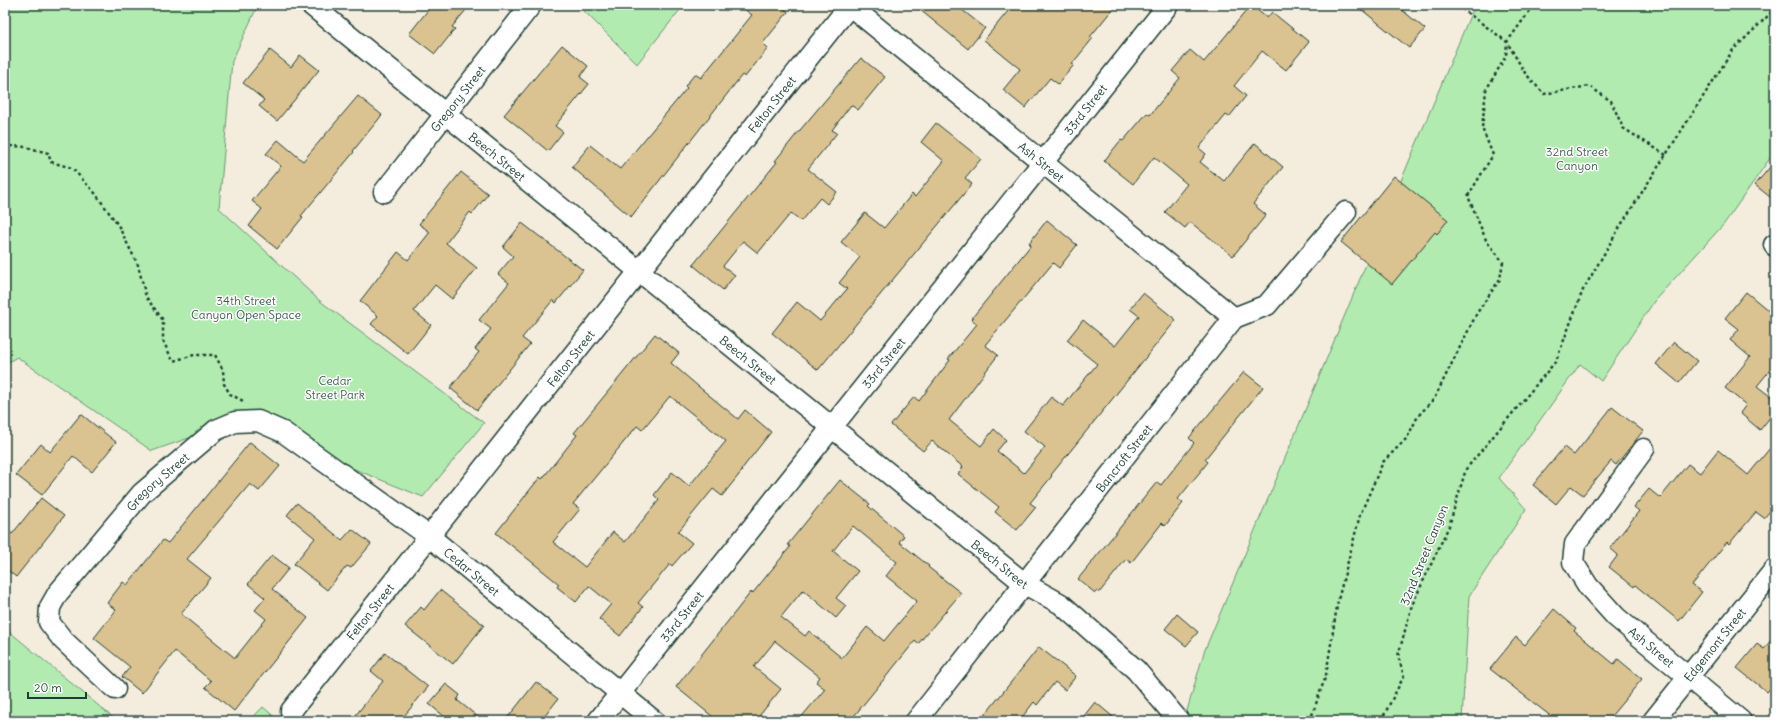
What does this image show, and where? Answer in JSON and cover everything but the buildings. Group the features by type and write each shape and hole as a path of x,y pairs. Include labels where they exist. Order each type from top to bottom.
{"street":[{"name":"Beech Street","path":"311,5 831,428 1026,584 1061,604 1136,670 1179,721"},
{"name":"Gregory Street","path":"384,192 531,5"},
{"name":"Ash Street","path":"850,5 1234,318"},
{"name":"Felton Street","path":"291,711 850,5"},
{"name":"33rd Street","path":"598,721 1168,5"},
{"path":"1234,318 1267,305 1346,212"},
{"name":"Bancroft Street","path":"916,721 1026,584 1234,318"},
{"name":"Gregory Street","path":"115,689 63,640 49,622 50,607 58,593 142,493 216,430 235,422 258,420 283,432"},
{"name":"Cedar Street","path":"283,432 430,537 654,721"},
{"name":"Ash Street","path":"1644,449 1575,544 1573,562 1588,586 1616,617 1741,721"},
{"name":"Edgemont Street","path":"1653,721 1775,569"}],"path":[{"path":"1457,5 1507,42 1525,73 1544,94 1589,86 1611,101 1623,128 1666,155"},
{"path":"1310,721 1326,675 1338,600 1360,515 1383,462 1407,438 1418,416 1434,399 1477,313 1500,279 1503,262 1486,240 1468,196 1493,155 1482,128 1486,90 1506,56 1507,42 1534,5"},
{"name":"32nd Street Canyon","path":"1381,721 1404,676 1398,656 1412,605 1449,526 1466,468 1556,361 1583,290 1620,225 1733,50 1775,9"},
{"path":"5,143 11,146 26,147 48,153 51,162 72,168 96,193 118,225 138,265 146,297 163,320 163,341 173,361 194,355 215,355 223,370 224,384 230,394 245,403 252,421"}],"green space":[{"path":"5,5 258,5 232,61 219,208 320,301 484,423 423,497 342,464 260,413 152,451 17,357 5,364"},
{"path":"578,5 682,5 683,6 637,64"},
{"name":"32nd Street Canyon","path":"1476,5 1775,5 1775,151 1724,224 1655,300 1601,381 1580,364 1499,478 1526,509 1469,596 1462,721 1184,721 1204,652 1469,18"},
{"path":"5,628 117,721 5,721"},
{"path":"263,707 279,721 249,721"}],"park label":[{"name":"34th Street Canyon Open Space","path":"246,307"},
{"name":"Cedar Street Park","path":"335,387"}]}
